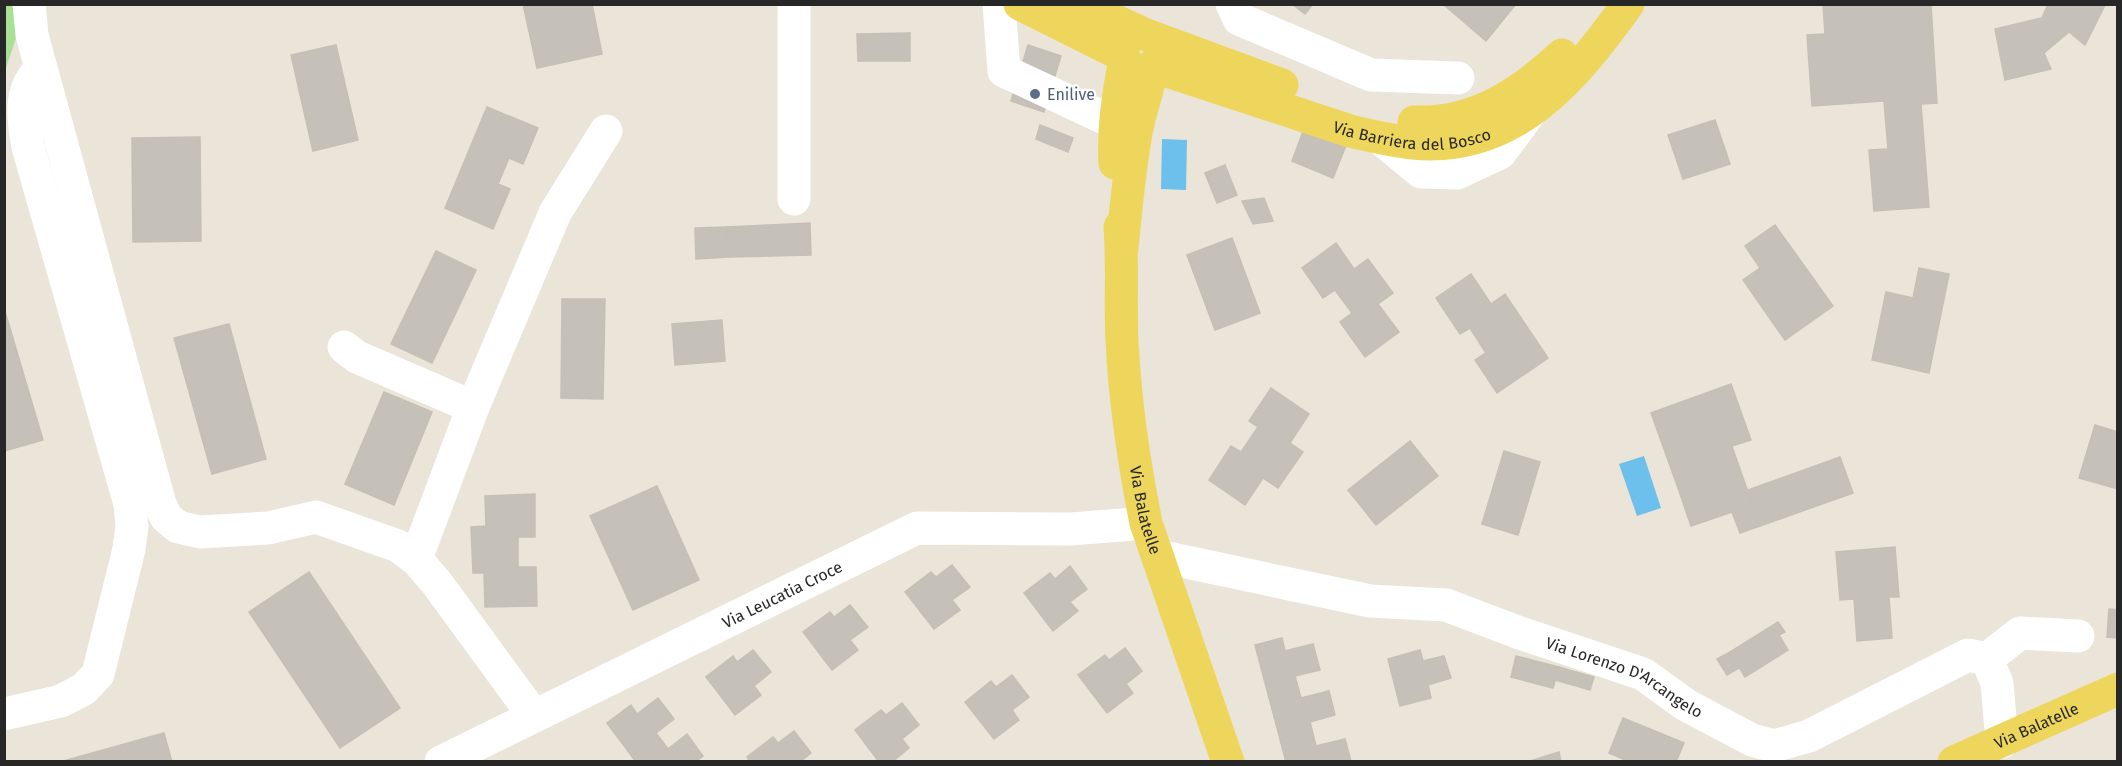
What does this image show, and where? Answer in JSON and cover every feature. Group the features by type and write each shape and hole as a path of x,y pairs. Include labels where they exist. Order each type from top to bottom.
{"main road":[{"path":"1020,4 1132,50"},
{"path":"1069,4 1111,19 1132,50"},
{"name":"Via Barriera del Bosco","path":"1132,50 1384,118 1438,122 1456,119 1492,105 1510,97 1534,80 1562,55 1603,4"},
{"name":"Via Barriera del Bosco","path":"1132,50 1192,78 1350,131 1381,139 1415,143 1466,140 1489,134 1529,114 1603,40 1628,4"},
{"name":"Via Balatelle","path":"1132,50 1123,119 1114,147 1122,248 1122,340 1132,452 1146,523 1228,762"},
{"path":"1123,119 1153,102 1175,83 1192,78"},
{"name":"Via Balatelle","path":"1954,762 2118,689"}],"street":[{"path":"29,4 32,34 41,69 160,504 166,517 178,527 200,532 268,528 316,518 398,546 416,558 436,582 534,716"},
{"path":"794,4 794,199"},
{"path":"999,4 1004,71 1123,119"},
{"path":"1232,4 1239,19 1371,75 1458,78"},
{"path":"4,714 10,715 61,701 84,689 98,674 129,549 132,526 130,504 28,147 22,114 32,77 41,69"},
{"path":"416,558 473,407 555,213 606,131"},
{"path":"344,347 357,357 473,407"},
{"name":"Via Leucatia Croce","path":"441,762 916,528 1071,529 1146,523"},
{"name":"Via Lorenzo D'Arcangelo","path":"1158,556 1370,601 1446,605 1520,633 1643,674 1686,705 1752,740 1774,746 1809,736 1968,655 1987,659"},
{"path":"2002,742 1997,683 1987,659 2020,633 2078,636"}],"green space":[{"path":"5,5 18,5 21,23 5,71"}],"water":[{"path":"1162,139 1187,140 1186,190 1161,189"},
{"path":"1644,456 1661,508 1637,516 1619,464"}],"building":[{"path":"523,4 592,4 602,54 537,68"},
{"path":"1292,4 1313,4 1305,14"},
{"path":"1443,4 1516,4 1486,41"},
{"path":"1823,4 1931,4 1937,103 1921,104 1929,207 1874,211 1869,150 1888,149 1884,101 1812,106 1807,35 1825,34"},
{"path":"2048,4 2105,5 2085,45 2069,32 2044,53 2051,69 2005,80 1995,29 2042,18"},
{"path":"910,33 910,61 858,61 857,34"},
{"path":"336,45 358,140 313,151 291,55"},
{"path":"1028,45 1061,56 1044,112 1011,101"},
{"path":"487,107 538,128 523,164 509,158 498,184 510,189 493,229 445,208"},
{"path":"1715,120 1730,164 1683,179 1668,135"},
{"path":"1040,125 1073,138 1068,152 1036,139"},
{"path":"1305,126 1347,143 1333,178 1292,161"},
{"path":"200,137 201,241 133,242 132,138"},
{"path":"1225,165 1237,195 1217,203 1205,173"},
{"path":"1264,198 1273,221 1253,224 1242,201"},
{"path":"810,223 811,255 771,256 770,225"},
{"path":"770,225 771,256 728,257 727,227"},
{"path":"1775,225 1833,306 1785,340 1743,280 1760,268 1745,246"},
{"path":"727,227 728,257 696,259 695,228"},
{"path":"1232,238 1260,313 1215,330 1187,255"},
{"path":"1336,243 1354,269 1368,259 1393,293 1378,304 1399,332 1365,357 1340,322 1352,313 1335,290 1323,298 1302,268"},
{"path":"436,251 476,270 432,363 391,344"},
{"path":"1919,268 1949,274 1929,373 1872,360 1886,292 1913,298"},
{"path":"1471,274 1491,304 1505,294 1548,358 1497,393 1475,360 1486,353 1470,328 1460,334 1436,298"},
{"path":"562,299 605,299 603,399 561,398"},
{"path":"4,308 43,440 4,451"},
{"path":"722,320 725,361 675,365 672,324"},
{"path":"229,324 266,459 212,474 174,338"},
{"path":"1731,384 1751,440 1732,446 1723,421 1675,438 1691,483 1678,488 1651,413"},
{"path":"1271,388 1309,414 1290,443 1303,452 1278,488 1263,478 1245,505 1209,480 1231,446 1241,452 1258,427 1249,421"},
{"path":"384,392 432,412 394,505 345,484"},
{"path":"1723,421 1760,526 1740,533 1732,512 1691,526 1678,488 1691,483 1675,438"},
{"path":"2095,425 2118,432 2118,489 2079,478"},
{"path":"1410,441 1438,476 1376,525 1348,490"},
{"path":"1504,451 1540,462 1518,535 1482,524"},
{"path":"1840,457 1853,493 1760,526 1748,490"},
{"path":"657,486 699,580 633,610 590,516"},
{"path":"535,494 535,537 518,537 518,567 536,567 537,606 485,607 484,573 473,573 471,527 486,526 485,496"},
{"path":"1895,547 1899,597 1889,597 1892,638 1857,641 1854,599 1840,600 1836,552"},
{"path":"952,565 970,587 952,600 960,610 934,629 905,592 931,572 936,577"},
{"path":"1070,566 1087,589 1070,602 1078,611 1053,631 1024,593 1050,573 1055,579"},
{"path":"309,572 400,708 340,748 249,612"},
{"path":"850,605 868,627 850,640 858,650 832,670 803,632 830,612 834,617"},
{"path":"2109,609 2118,610 2118,638 2107,637"},
{"path":"1778,622 1785,632 1779,635 1788,650 1745,677 1730,652"},
{"path":"1282,638 1285,651 1313,644 1320,670 1295,676 1301,698 1329,691 1335,715 1310,722 1316,746 1345,739 1351,761 1286,762 1255,645"},
{"path":"1125,648 1142,671 1126,684 1133,693 1107,713 1078,675 1105,655 1109,660"},
{"path":"753,650 771,672 754,686 761,695 735,715 706,677 733,656 737,662"},
{"path":"1420,650 1423,661 1444,656 1451,678 1428,685 1431,698 1400,706 1388,659"},
{"path":"1730,652 1739,668 1727,675 1717,659"},
{"path":"1516,656 1559,667 1553,688 1511,677"},
{"path":"1559,667 1576,672 1573,685 1555,680"},
{"path":"1576,672 1594,677 1590,690 1573,685"},
{"path":"1012,675 1029,697 1012,710 1019,720 994,739 965,702 991,681 996,687"},
{"path":"658,698 674,719 656,733 668,749 687,734 703,756 695,762 636,762 607,723 631,705 637,714"},
{"path":"902,703 919,725 902,739 909,748 892,762 879,762 855,730 881,710 886,715"},
{"path":"1623,718 1684,743 1676,762 1630,762 1609,753"},
{"path":"794,731 811,753 800,762 750,762 747,757 773,737 778,743"},
{"path":"164,733 172,762 60,762"},
{"path":"1559,752 1561,762 1527,762"}],"place":[{"name":"Enilive","path":"1035,94"}]}
